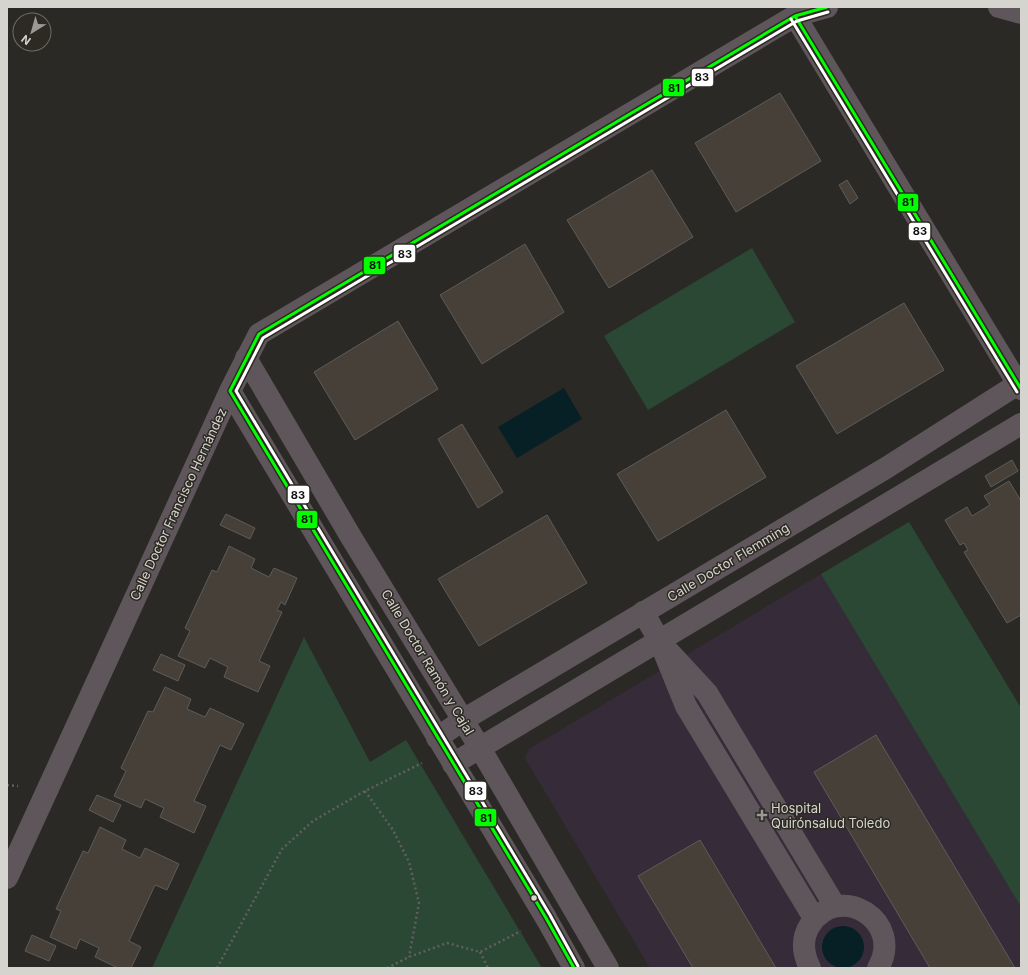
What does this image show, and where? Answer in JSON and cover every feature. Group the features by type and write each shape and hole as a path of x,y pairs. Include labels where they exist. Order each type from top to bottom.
{"street":[{"name":"Calle Doctor Francisco Hernández","path":"7,878 230,391 259,334 795,16 827,7"},
{"path":"999,7 1021,13"},
{"path":"795,16 1019,386"},
{"name":"Calle Doctor Ramón y Cajal","path":"246,358 351,537 480,748 608,968"},
{"name":"Calle Doctor Flemming","path":"445,751 463,720 886,468 1019,386"},
{"path":"230,391 546,918 574,968"},
{"path":"445,751 480,748 660,642 1021,424"},
{"path":"643,612 660,642 686,706 814,918"},
{"path":"660,642 707,693 835,906"},
{"path":"810,968 805,959 803,944 806,930 814,918 824,910 835,906 850,906 863,910 875,919 882,932 885,946 883,960 878,968"}],"path":[{"path":"217,968 282,849 314,821 365,791 445,751"},
{"path":"365,791 393,830 409,862 419,903 409,957"},
{"path":"387,968 409,957 447,943 480,952 546,918"},
{"path":"480,952 488,968"}],"shaded area":[{"name":"Hospital Quirónsalud Toledo","path":"821,574 1021,907 1021,968 650,968 525,758 529,749"}],"green space":[{"path":"752,248 795,322 648,410 604,336"},
{"path":"909,522 1021,708 1021,907 821,574"},
{"path":"304,637 370,762 406,740 542,968 152,968"}],"water":[{"path":"564,388 582,419 517,458 498,427"},
{"path":"839,926 847,926 855,929 861,935 864,947 861,959 855,965 847,968 839,968 831,965 825,959 822,951 822,943 825,935 831,929"}],"building":[{"path":"780,93 821,161 736,212 695,143"},
{"path":"652,170 693,237 609,288 567,220"},
{"path":"847,180 858,198 850,204 839,185"},
{"path":"525,244 564,312 482,364 440,295"},
{"path":"904,303 944,370 837,434 796,366"},
{"path":"398,321 438,389 355,440 314,372"},
{"path":"726,410 766,477 658,541 617,474"},
{"path":"462,424 503,492 478,508 438,439"},
{"path":"1012,460 1018,471 991,487 985,476"},
{"path":"1009,481 1021,501 1021,615 1007,623 964,552 968,550 964,543 960,545 945,520 967,507 972,516 990,505 984,496"},
{"path":"226,514 255,528 250,539 220,525"},
{"path":"547,515 587,583 479,646 438,579"},
{"path":"229,546 255,559 251,568 269,577 274,568 297,578 285,605 281,602 277,610 282,612 259,661 270,666 258,692 224,677 228,667 210,658 205,668 178,656 190,631 185,628 212,570 217,572"},
{"path":"161,654 185,665 178,681 153,670"},
{"path":"165,687 191,699 187,709 205,717 210,708 244,724 231,750 220,745 194,801 206,806 194,833 160,817 164,808 145,799 141,808 114,796 126,771 121,768 148,711 153,712"},
{"path":"876,735 1015,968 930,968 814,772"},
{"path":"97,795 121,805 113,822 89,810"},
{"path":"100,827 126,840 122,849 140,858 145,848 179,864 167,890 155,885 129,941 141,947 131,968 118,968 95,957 99,948 80,939 76,949 50,937 61,911 56,909 83,851 88,853"},
{"path":"700,840 776,968 693,968 638,876"},
{"path":"32,935 56,946 49,961 25,951"}],"transit line":[{"name":"81","path":"574,968 546,918 230,391 259,334 795,16 827,7"},
{"name":"83","path":"578,966 550,915 236,391 263,338 797,21 828,12"},
{"name":"81","path":"795,16 1021,389"},
{"name":"83","path":"791,19 1017,392"}],"place":[{"name":"Hospital Quirónsalud Toledo","path":"762,815"}]}
